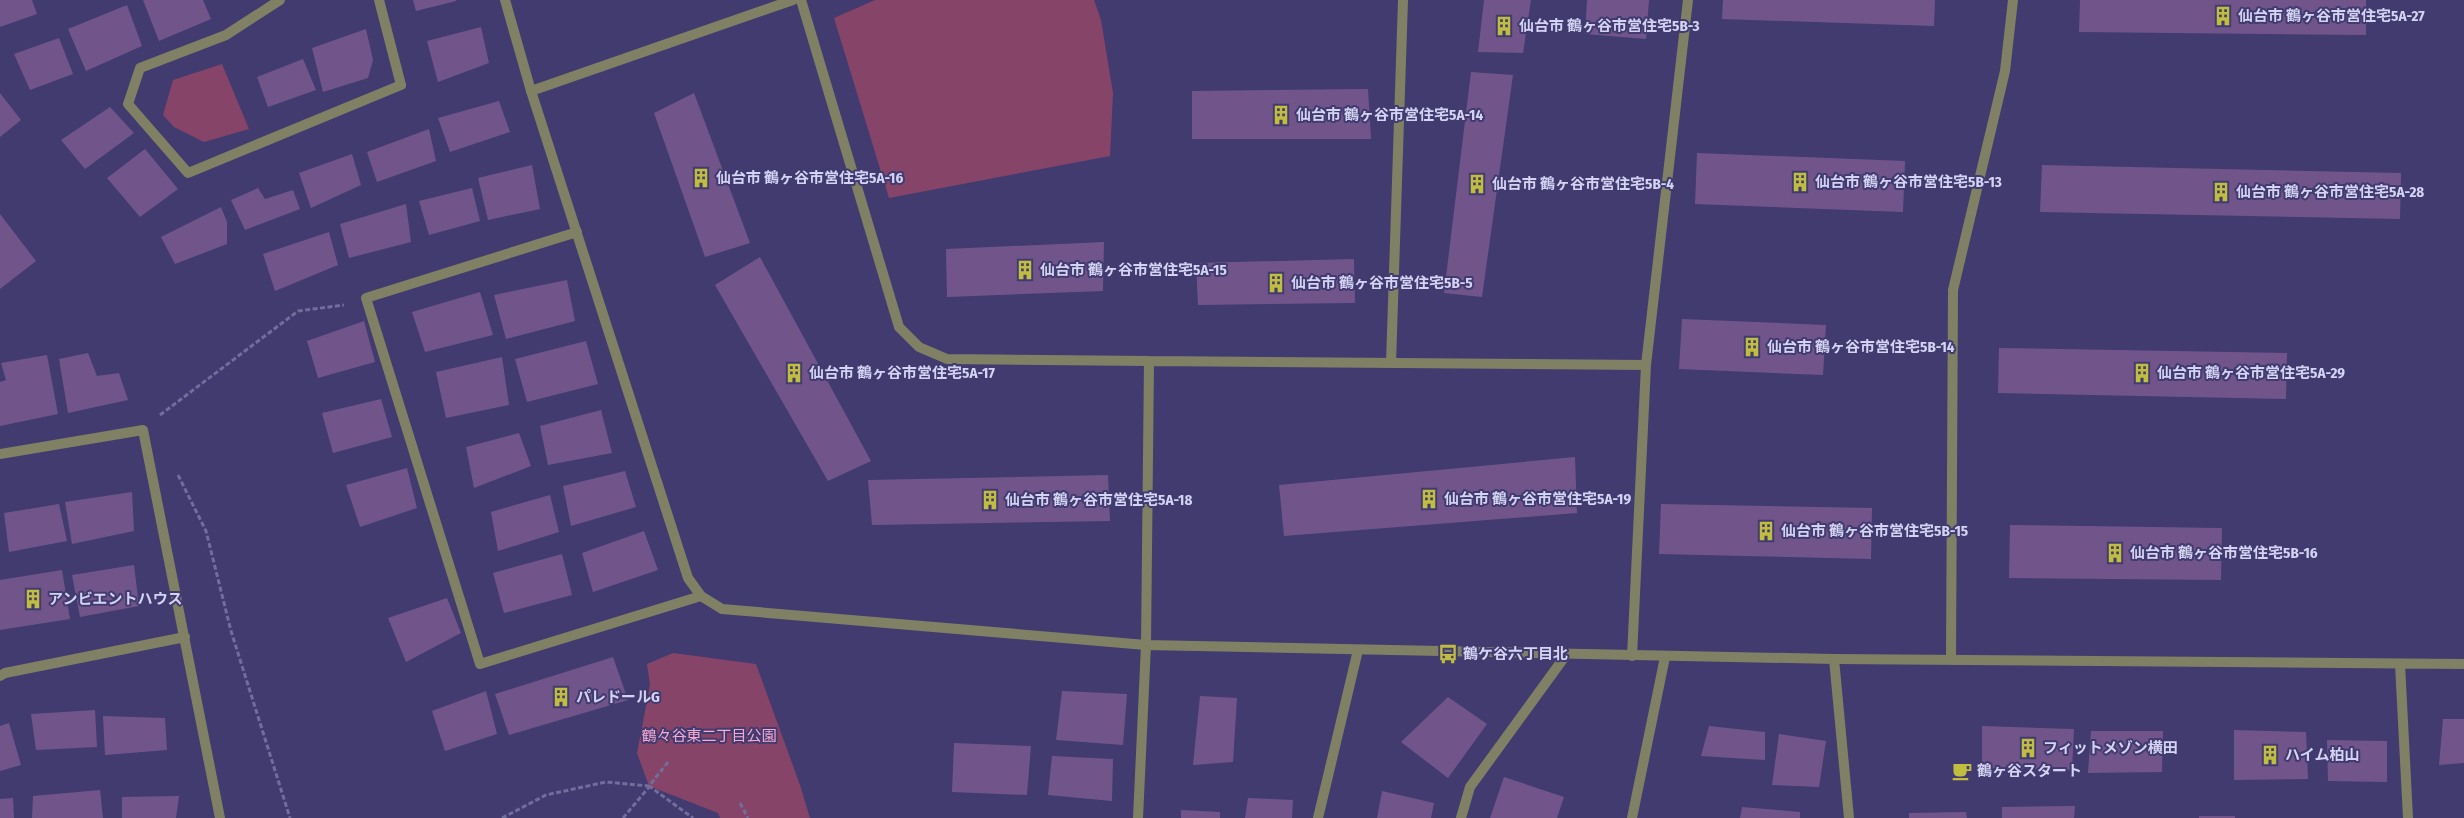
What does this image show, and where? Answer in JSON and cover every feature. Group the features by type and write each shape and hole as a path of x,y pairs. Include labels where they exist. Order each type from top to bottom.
{"street":[{"path":"280,0 226,35 140,68 128,104 188,173 401,85 379,0"},
{"path":"505,0 531,91 688,578 701,596 722,609 1146,646 1665,657 2464,664"},
{"path":"531,91 793,0"},
{"path":"801,0 899,327 919,347 947,359 1646,365"},
{"path":"1391,363 1403,0"},
{"path":"1632,656 1646,365 1688,0"},
{"path":"1951,659 1953,290 2005,70 2013,0"},
{"path":"577,232 366,298 480,664 701,596"},
{"path":"1138,818 1146,646 1150,361"},
{"path":"0,454 143,430 220,818"},
{"path":"0,676 5,673 185,637"},
{"path":"1318,818 1358,650"},
{"path":"1461,818 1470,787 1566,655"},
{"path":"1632,818 1665,657"},
{"path":"1834,659 1849,818"},
{"path":"2400,664 2408,818"}],"path":[{"path":"153,420 298,311 367,302"},
{"path":"177,473 206,531 231,631 290,818"},
{"path":"623,818 668,762"},
{"path":"502,818 546,795 606,782 649,786 693,818"},
{"path":"740,802 748,818"}],"green space":[{"path":"875,0 1094,0 1101,20 1113,93 1110,156 889,198 834,18"},
{"path":"222,64 249,129 204,142 174,127 163,115 173,80"},
{"name":"鶴々谷東二丁目公園","path":"673,653 756,664 810,818 720,818 718,813 649,786 637,753 650,685 647,664"}],"building":[{"path":"0,0 32,0 37,14 0,27"},
{"path":"143,0 203,0 211,19 159,41"},
{"path":"413,0 456,0 456,1 416,11"},
{"name":"仙台市 鶴ヶ谷市営住宅5B-3","path":"1484,0 1531,0 1523,53 1478,52"},
{"path":"1587,0 1649,0 1646,39 1585,34"},
{"path":"1723,0 1935,0 1934,26 1722,19"},
{"name":"仙台市 鶴ヶ谷市営住宅5A-27","path":"2080,0 2366,0 2366,35 2079,32"},
{"path":"127,5 142,46 86,71 68,29"},
{"path":"481,27 489,63 438,82 427,41"},
{"path":"366,29 373,60 368,78 323,92 312,48"},
{"path":"59,38 73,74 30,90 14,54"},
{"path":"303,59 316,90 268,107 257,77"},
{"name":"仙台市 鶴ヶ谷市営住宅5B-4","path":"1471,72 1513,75 1482,297 1444,293"},
{"name":"仙台市 鶴ヶ谷市営住宅5A-14","path":"1368,89 1371,139 1192,139 1192,91"},
{"path":"0,93 21,120 0,137"},
{"name":"仙台市 鶴ヶ谷市営住宅5A-16","path":"694,93 750,243 705,257 654,113"},
{"path":"499,101 510,132 450,152 438,118"},
{"path":"110,107 134,133 85,169 61,140"},
{"path":"429,129 436,161 377,182 367,152"},
{"path":"145,149 178,189 140,217 107,178"},
{"name":"仙台市 鶴ヶ谷市営住宅5B-13","path":"1697,153 1905,161 1903,212 1695,204"},
{"path":"352,154 361,185 311,208 299,173"},
{"path":"532,165 540,209 488,220 478,178"},
{"name":"仙台市 鶴ヶ谷市営住宅5A-28","path":"2042,165 2401,173 2400,219 2040,212"},
{"path":"258,188 265,199 293,190 300,209 245,230 231,200"},
{"path":"472,188 480,221 429,235 419,201"},
{"path":"406,204 411,242 349,258 340,224"},
{"path":"221,207 227,222 227,244 175,264 161,237"},
{"path":"0,214 36,261 0,289"},
{"path":"329,232 338,265 275,291 263,254"},
{"name":"仙台市 鶴ヶ谷市営住宅5A-15","path":"1104,242 1103,291 947,297 946,249"},
{"name":"仙台市 鶴ヶ谷市営住宅5A-17","path":"760,257 871,461 828,481 715,285"},
{"name":"仙台市 鶴ヶ谷市営住宅5B-5","path":"1354,259 1355,303 1198,305 1196,263"},
{"path":"567,280 575,321 506,339 494,295"},
{"path":"480,292 493,335 425,352 412,312"},
{"name":"仙台市 鶴ヶ谷市営住宅5B-14","path":"1682,319 1826,325 1823,375 1679,369"},
{"path":"364,321 375,362 318,378 307,341"},
{"path":"586,341 598,384 527,402 515,359"},
{"name":"仙台市 鶴ヶ谷市営住宅5A-29","path":"1999,348 2287,353 2286,399 1998,393"},
{"path":"88,353 97,376 119,373 128,400 68,413 59,359"},
{"path":"47,355 58,414 0,426 0,382 6,380 1,363"},
{"path":"502,357 509,405 446,418 436,372"},
{"path":"381,399 392,437 333,453 322,413"},
{"path":"601,410 612,453 548,465 540,426"},
{"path":"519,433 531,466 474,488 466,447"},
{"name":"仙台市 鶴ヶ谷市営住宅5A-19","path":"1575,457 1577,513 1284,536 1279,485"},
{"path":"407,468 417,508 360,527 346,485"},
{"path":"625,471 636,507 571,526 563,486"},
{"name":"仙台市 鶴ヶ谷市営住宅5A-18","path":"1108,475 1110,521 872,525 868,480"},
{"path":"132,492 134,531 72,544 65,502"},
{"path":"550,495 559,532 498,551 491,512"},
{"path":"59,504 67,541 9,552 4,513"},
{"name":"仙台市 鶴ヶ谷市営住宅5B-15","path":"1661,504 1872,508 1871,559 1659,554"},
{"name":"仙台市 鶴ヶ谷市営住宅5B-16","path":"2010,525 2222,528 2221,580 2009,578"},
{"path":"644,531 658,570 593,592 582,553"},
{"path":"562,554 572,595 504,613 493,573"},
{"path":"134,565 139,606 80,617 72,575"},
{"name":"アンビエントハウス","path":"62,570 70,619 0,630 0,580"},
{"path":"447,598 461,633 406,662 388,618"},
{"name":"パレドールG","path":"613,657 628,700 509,735 495,694"},
{"path":"486,691 497,734 445,751 432,711"},
{"path":"1062,691 1127,694 1123,745 1056,740"},
{"path":"1200,696 1237,698 1233,762 1193,765"},
{"path":"1448,697 1487,724 1448,778 1401,742"},
{"path":"95,710 97,747 36,750 31,714"},
{"path":"103,716 165,718 167,750 105,755"},
{"path":"2443,719 2464,719 2464,763 2439,765"},
{"path":"9,723 21,765 0,771 0,726"},
{"path":"1709,726 1765,732 1765,760 1701,756"},
{"name":"フィットメゾン横田","path":"1982,726 2074,729 2072,770 1982,768"},
{"name":"ハイム柏山","path":"2234,730 2306,732 2308,779 2234,780"},
{"path":"2091,731 2163,731 2162,772 2088,773"},
{"path":"1779,734 1826,741 1819,787 1772,785"},
{"path":"2327,740 2387,741 2387,782 2328,781"},
{"path":"954,743 1031,746 1027,795 952,792"},
{"path":"1052,756 1113,759 1112,801 1048,795"},
{"path":"1504,777 1564,797 1557,818 1490,818"},
{"path":"100,790 103,818 32,818 33,796"},
{"path":"1382,791 1434,803 1431,818 1377,818"},
{"path":"179,796 176,818 122,818 122,797"},
{"path":"13,798 14,818 0,818 0,799"},
{"path":"1248,798 1293,800 1292,818 1245,818"},
{"path":"2075,806 2074,818 2002,818 2002,807"},
{"path":"1742,807 1800,812 1800,818 1740,818"},
{"path":"1181,810 1220,812 1220,818 1181,818"},
{"path":"1966,812 1967,818 1909,818 1909,813"},
{"path":"2199,816 2235,816 2235,818 2199,818"}],"place":[{"name":"仙台市 鶴ヶ谷市営住宅5A-27","path":"2223,16"},
{"name":"仙台市 鶴ヶ谷市営住宅5B-3","path":"1504,26"},
{"name":"仙台市 鶴ヶ谷市営住宅5A-14","path":"1281,115"},
{"name":"仙台市 鶴ヶ谷市営住宅5A-16","path":"701,178"},
{"name":"仙台市 鶴ヶ谷市営住宅5B-13","path":"1800,182"},
{"name":"仙台市 鶴ヶ谷市営住宅5B-4","path":"1477,184"},
{"name":"仙台市 鶴ヶ谷市営住宅5A-28","path":"2221,192"},
{"name":"仙台市 鶴ヶ谷市営住宅5A-15","path":"1025,270"},
{"name":"仙台市 鶴ヶ谷市営住宅5B-5","path":"1276,283"},
{"name":"仙台市 鶴ヶ谷市営住宅5B-14","path":"1752,347"},
{"name":"仙台市 鶴ヶ谷市営住宅5A-17","path":"794,373"},
{"name":"仙台市 鶴ヶ谷市営住宅5A-29","path":"2142,373"},
{"name":"仙台市 鶴ヶ谷市営住宅5A-19","path":"1429,499"},
{"name":"仙台市 鶴ヶ谷市営住宅5A-18","path":"990,500"},
{"name":"仙台市 鶴ヶ谷市営住宅5B-15","path":"1766,531"},
{"name":"仙台市 鶴ヶ谷市営住宅5B-16","path":"2115,553"},
{"name":"アンビエントハウス","path":"33,599"},
{"name":"鶴ケ谷六丁目北","path":"1448,654"},
{"name":"パレドールG","path":"561,697"},
{"name":"フィットメゾン横田","path":"2028,748"},
{"name":"ハイム柏山","path":"2270,755"},
{"name":"鶴ヶ谷スタート","path":"1962,771"}]}
